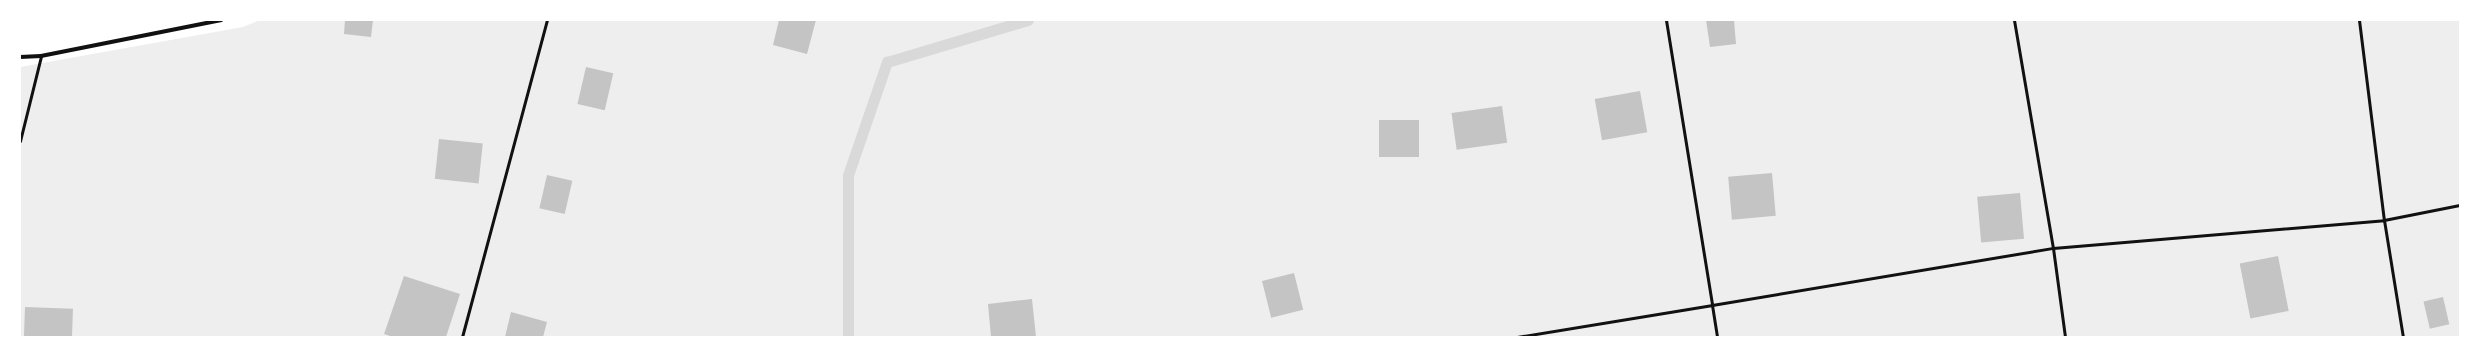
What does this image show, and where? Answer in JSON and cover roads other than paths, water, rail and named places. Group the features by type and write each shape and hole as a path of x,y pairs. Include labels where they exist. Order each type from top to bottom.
{"street":[{"path":"20,57 41,56 221,20"}],"lane":[{"path":"462,337 547,20"},
{"path":"1666,20 1717,337"},
{"path":"2014,20 2053,248 2065,337"},
{"path":"2359,20 2384,220 2403,337"},
{"path":"20,141 41,56"},
{"path":"1517,337 2053,248 2384,220 2460,205"}],"waterway":[{"path":"848,337 848,175 887,62 1028,20"}]}
